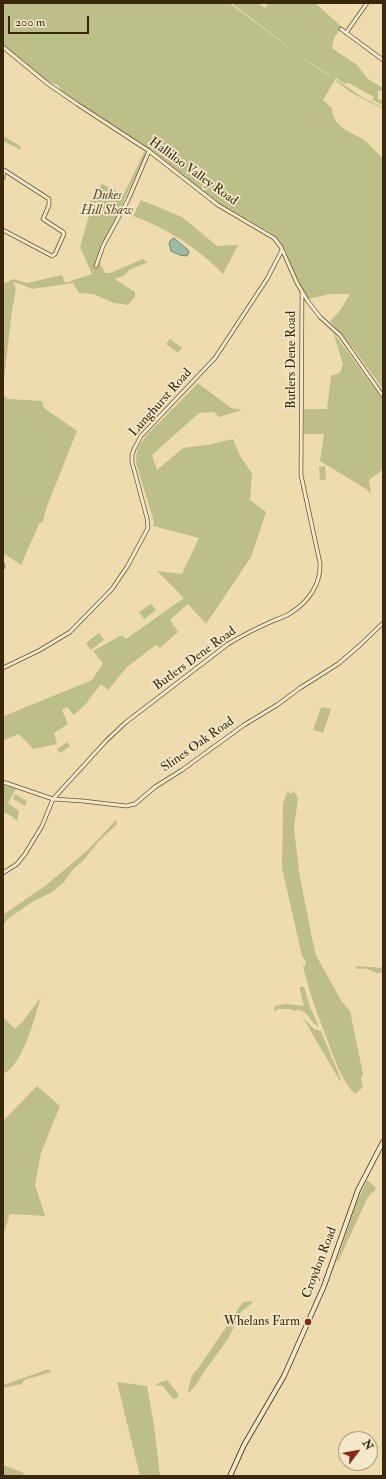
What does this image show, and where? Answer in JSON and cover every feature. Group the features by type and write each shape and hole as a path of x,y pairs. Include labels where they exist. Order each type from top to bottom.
{"main road":[{"name":"Croydon Road","path":"230,1476 244,1444 284,1376 324,1286 358,1190 383,1142"}],"street":[{"path":"346,33 368,3"},
{"path":"341,29 383,60"},
{"name":"Halliloo Valley Road","path":"3,47 66,97 149,152 218,205 277,241 302,292 320,317 340,335 383,396"},
{"path":"96,266 103,246 128,200 149,152"},
{"path":"3,169 3,178"},
{"path":"3,169 48,199 49,205 42,219 64,233 55,254 51,256 37,247 3,230"},
{"name":"Lunghurst Road","path":"3,668 40,650 70,632 112,589 148,528 148,518 132,462 132,455 136,442 157,418 216,358 263,286 282,250"},
{"name":"Butlers Dene Road","path":"3,873 17,864 26,854 42,826 53,799 93,754 125,723 228,644 292,613 307,599 316,584 320,572 320,563 301,475 302,292"},
{"name":"Slines Oak Road","path":"3,782 53,799 126,806 135,804 155,786 182,770 244,725 338,664 360,646 383,623"}],"green space":[{"path":"3,3 229,3 321,71 335,78 301,56 231,3 258,3 265,8 268,3 315,3 342,27 334,38 332,48 357,65 368,79 383,88 383,91 378,91 378,99 383,101 383,105 372,100 374,97 349,83 345,84 336,78 323,100 332,108 335,120 343,128 364,140 383,158 383,389 353,348 330,321 339,312 350,294 330,294 308,299 298,283 285,249 273,234 219,203 150,149 62,92 58,85 49,82 40,76 3,45"},
{"path":"337,80 383,109 352,93 336,81"},
{"path":"3,136 20,146 21,150 3,141"},
{"name":"Dukes Hill Shaw","path":"144,152 146,154 97,257 105,273 110,273 143,259 148,262 129,270 125,275 115,279 135,292 135,297 128,305 114,303 93,294 79,293 73,283 32,289 13,282 16,288 3,386 3,284 13,279 27,283 62,275 65,283 92,274 80,247 92,205 89,202 102,184 124,194"},
{"path":"141,200 182,217 217,246 238,245 223,274 193,247 158,226 133,216"},
{"path":"333,332 383,400 383,467 380,472 369,480 371,494 366,489 320,461 324,434 304,434 304,409 327,409 331,376 340,373 343,364"},
{"path":"170,339 182,348 178,353 166,344"},
{"path":"198,383 231,408 242,410 219,417 214,412 199,413 152,455 157,470 183,448 207,445 233,439 240,456 252,473 250,500 266,512 251,557 206,624 188,604 170,620 178,632 160,648 156,645 127,667 108,690 101,684 85,705 74,715 67,707 62,710 68,724 54,733 57,744 33,749 19,734 4,740 3,715 4,716 92,680 103,663 93,651 122,635 126,639 184,598 157,571 182,574 199,538 153,526 154,522 136,463 137,449 146,436"},
{"path":"3,394 7,399 42,401 44,408 77,431 46,509 43,521 39,524 21,565 3,553"},
{"path":"325,466 326,480 320,480 319,467"},
{"path":"151,604 156,610 144,619 139,612"},
{"path":"99,633 104,640 91,650 86,643"},
{"path":"321,707 331,709 323,733 313,730"},
{"path":"67,742 70,746 60,753 57,749"},
{"path":"3,785 16,789 8,803 19,811 17,821 10,815 3,812"},
{"path":"288,790 290,794 294,792 298,799 294,828 299,872 316,955 342,1002 350,1011 363,1074 361,1079 363,1087 355,1094 346,1082 335,1061 314,1003 303,966 305,966 306,962 302,956 282,868 283,803"},
{"path":"15,794 27,801 25,806 13,799"},
{"path":"116,820 117,824 99,841 83,861 74,868 64,882 52,892 32,902 9,918 3,925 3,915 45,886 88,850"},
{"path":"356,966 383,968 383,972 377,973 366,969 357,969"},
{"path":"300,987 304,987 310,1007 319,1027 302,1011 278,1009 274,1012 275,1006 286,1004 304,1006"},
{"path":"41,997 32,1028 22,1051 17,1061 3,1074 3,1017 15,1029"},
{"path":"303,1018 314,1029 321,1031 341,1080 340,1081"},
{"path":"37,1086 60,1106 41,1153 35,1185 45,1216 10,1214 3,1235 3,1123 4,1120"},
{"path":"367,1180 376,1188 366,1201 338,1262 337,1260 358,1199"},
{"path":"253,1301 241,1312 228,1339 189,1393 188,1391 194,1372 197,1370 243,1302"},
{"path":"49,1369 51,1372 24,1380 22,1384 3,1388 3,1385"},
{"path":"167,1380 179,1395 176,1399 173,1399 163,1386 156,1384"},
{"path":"117,1382 147,1386 154,1425 160,1476 140,1476"},
{"path":"3,1465 24,1473 23,1476 3,1476"}],"shaded area":[{"path":"174,238 188,250 189,252 187,256 171,251 169,243"}],"place":[{"name":"Whelans Farm","path":"308,1322"}]}
